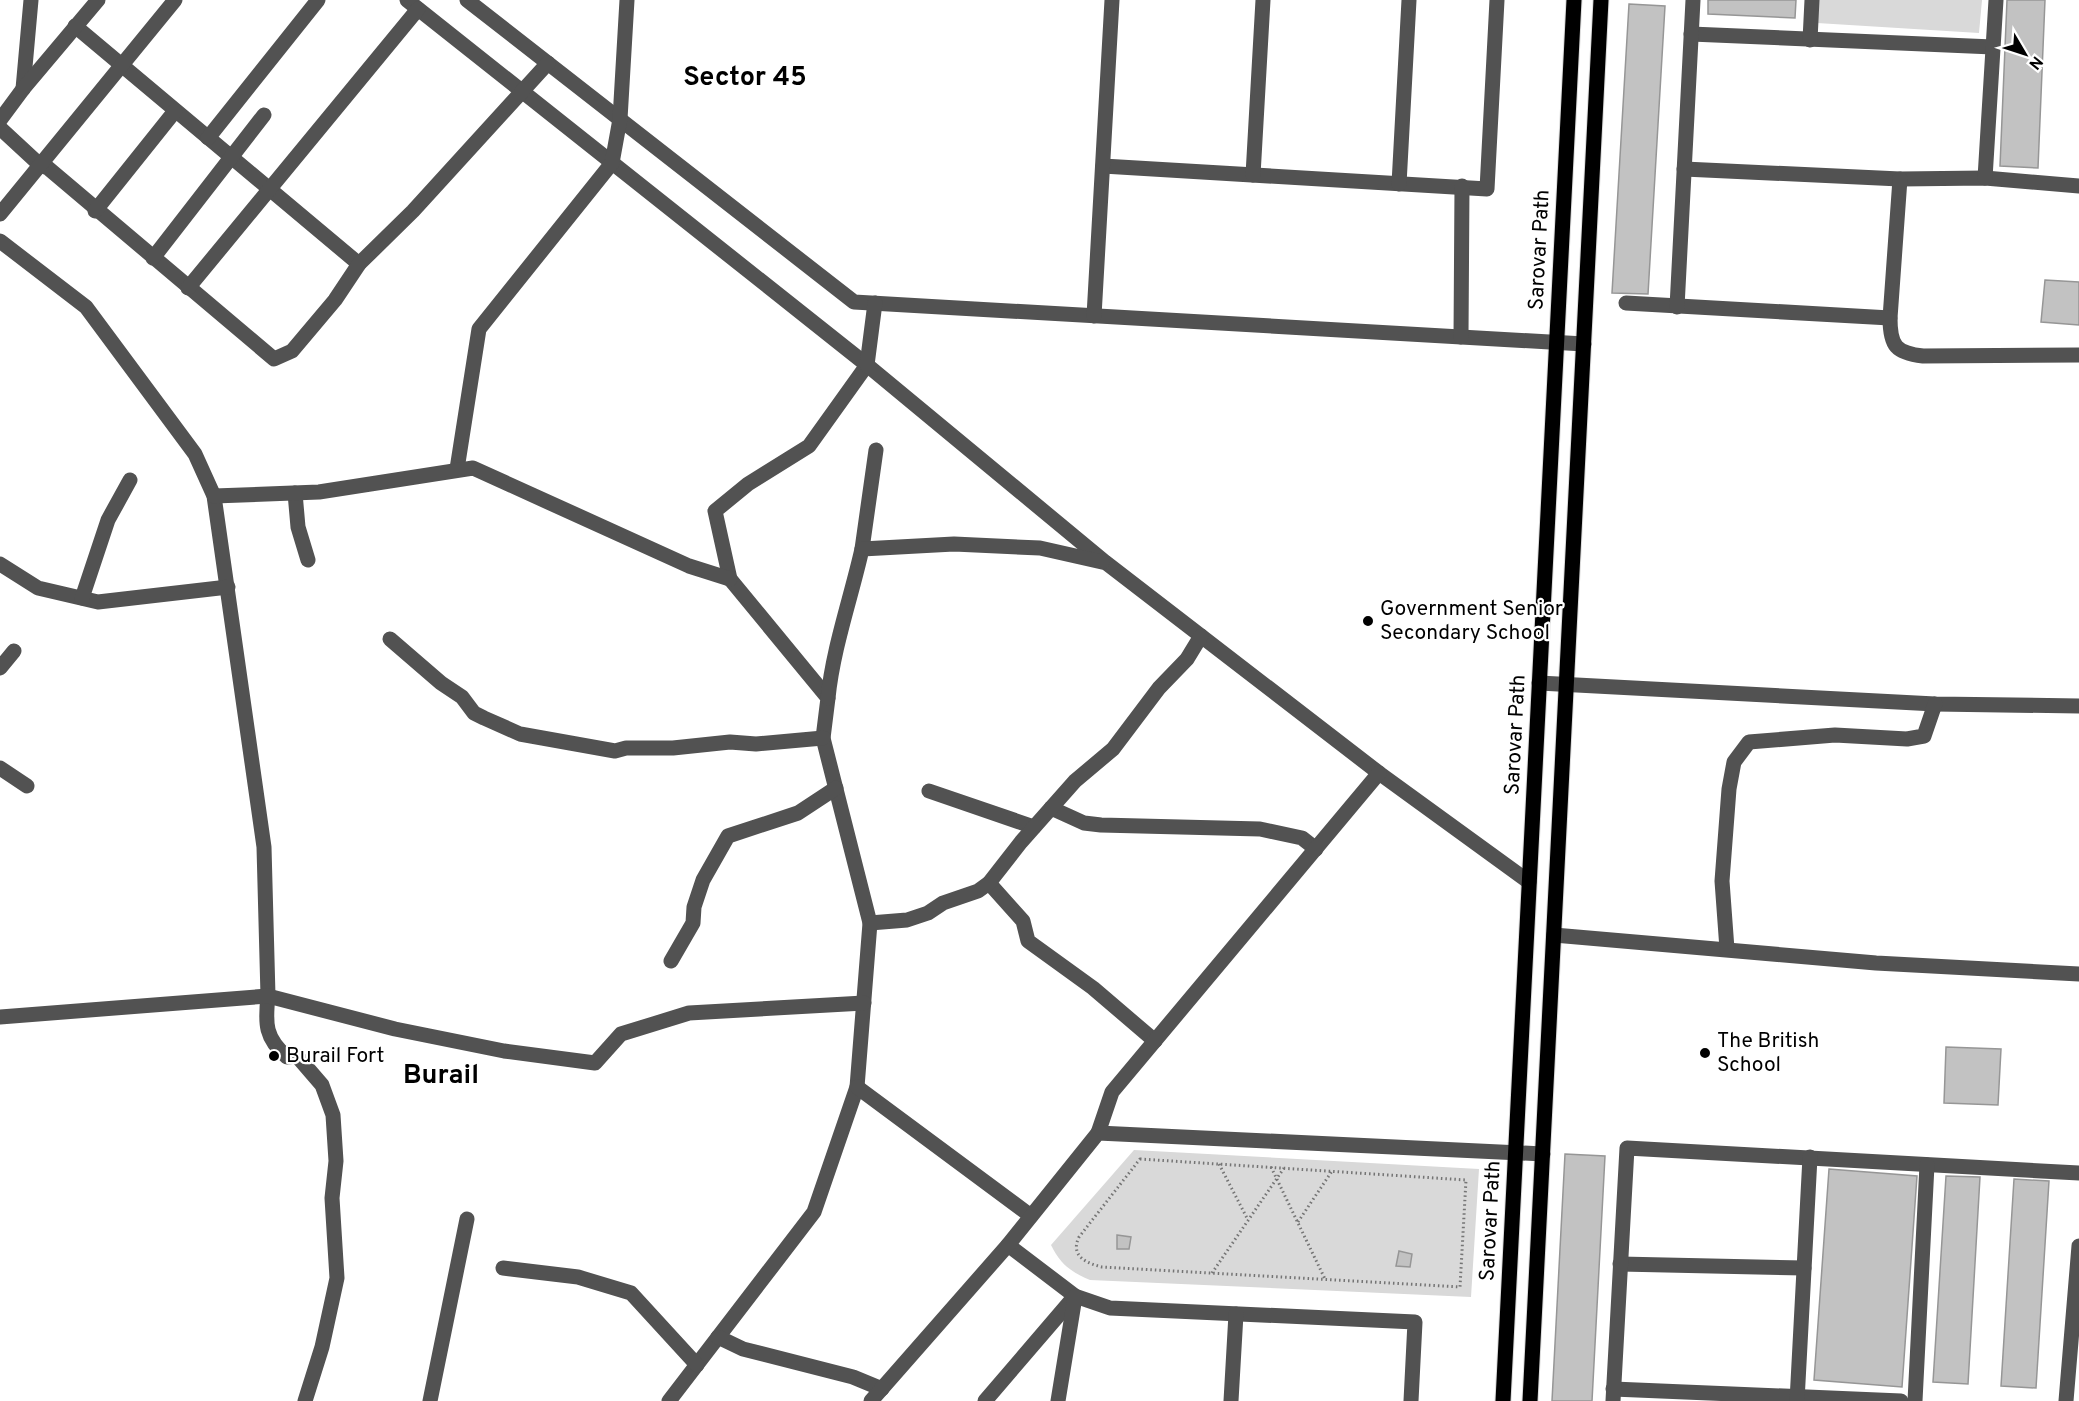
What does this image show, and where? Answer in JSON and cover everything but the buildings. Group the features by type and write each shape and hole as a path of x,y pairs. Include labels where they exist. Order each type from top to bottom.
{"main road":[{"name":"Sarovar Path","path":"1503,1401 1574,0"},
{"path":"1530,1401 1601,0"}],"street":[{"path":"23,89 31,0"},
{"path":"0,120 98,0"},
{"path":"0,214 176,0"},
{"path":"208,138 318,0"},
{"path":"467,0 854,302 1584,344"},
{"path":"458,469 479,329 612,163 620,119 627,0"},
{"path":"1094,316 1112,0"},
{"path":"1253,175 1263,0"},
{"path":"1399,184 1409,0"},
{"path":"1103,166 1487,189 1497,0"},
{"path":"1677,307 1693,0"},
{"path":"1810,40 1812,0"},
{"path":"1985,178 1996,0"},
{"path":"188,288 269,189 412,5 867,365 1105,562 1379,773 1529,882"},
{"path":"75,26 359,264"},
{"path":"1691,34 1993,47"},
{"path":"0,128 40,165 48,168 95,211 274,359 292,351 335,300 359,264 413,211 548,63"},
{"path":"95,211 175,111"},
{"path":"153,258 264,115"},
{"path":"1683,169 1900,179 1985,178 2079,186"},
{"path":"1900,179 1890,318 1890,333 1894,345 1904,354 2079,354"},
{"path":"1461,336 1462,186"},
{"path":"0,241 86,307 195,454 214,496 264,847 268,996 265,1021 273,1045 287,1057 297,1056 313,1072 322,1085 333,1115 336,1161 332,1198 337,1278 322,1347 305,1401"},
{"path":"828,698 730,579 715,511 748,484 809,446 867,365 875,303"},
{"path":"1626,303 1890,318"},
{"path":"669,1401 814,1212 857,1087 870,923 823,738 833,659 846,620 862,549 876,450"},
{"path":"214,496 319,492 473,468 688,566 730,579"},
{"path":"82,598 108,520 130,480"},
{"path":"295,493 298,527 308,560"},
{"path":"862,549 954,544 1040,548 1105,562"},
{"path":"0,564 38,588 98,602 228,587"},
{"path":"870,923 907,920 928,913 943,903 978,891 989,883 1051,808 1076,781 1113,749 1160,688 1186,659 1201,636"},
{"path":"390,639 448,690 462,697 474,713 520,734 615,751 626,748 673,748 730,742 756,744 823,738"},
{"path":"0,668 14,651"},
{"path":"1539,682 1935,704 2079,706"},
{"path":"1727,950 1722,881 1729,789 1734,762 1749,742 1835,735 1907,739 1924,736 1935,704"},
{"path":"0,768 27,786"},
{"path":"871,1401 1008,1245 1098,1133 1112,1092 1379,773"},
{"path":"671,961 693,924 694,908 703,880 728,836 798,813 836,788"},
{"path":"929,791 1034,827"},
{"path":"1051,808 1084,823 1101,825 1260,828 1302,838 1316,849"},
{"path":"989,883 1023,921 1028,941 1093,988 1155,1041"},
{"path":"1554,935 1876,963 2079,974"},
{"path":"0,1017 268,996 406,1032 504,1051 595,1063 621,1034 689,1012 864,1003"},
{"path":"857,1087 980,1175 1031,1216"},
{"path":"1098,1133 1543,1154"},
{"path":"1901,1401 1613,1395 1627,1148 2079,1173"},
{"path":"1797,1398 1810,1157"},
{"path":"1915,1401 1927,1165"},
{"path":"430,1401 467,1219"},
{"path":"1008,1245 1075,1296 1110,1308 1415,1322 1411,1401"},
{"path":"2066,1401 2079,1246"},
{"path":"1620,1264 1804,1268"},
{"path":"503,1268 578,1277 631,1293 697,1365"},
{"path":"985,1401 1075,1296"},
{"path":"1058,1401 1075,1296"},
{"path":"1231,1401 1236,1314"},
{"path":"718,1337 743,1349 853,1377 882,1389"}],"path":[{"path":"1140,1159 1271,1167 1466,1180 1460,1287 1102,1267 1078,1256 1076,1244 1140,1159"},
{"path":"1219,1164 1248,1220"},
{"path":"1271,1167 1326,1279"},
{"path":"1212,1273 1284,1168"},
{"path":"1298,1222 1332,1171"}],"shaded area":[{"path":"1818,0 1982,0 1979,33 1817,23"},
{"path":"1134,1150 1479,1169 1471,1297 1090,1280 1067,1267 1051,1245"}],"place":[{"name":"Government Senior Secondary School","path":"1368,621"},
{"name":"The British School","path":"1705,1053"},
{"name":"Burail Fort","path":"274,1056"}],"district":[{"name":"Sector 45","path":"745,78"},
{"name":"Burail","path":"441,1076"}]}
